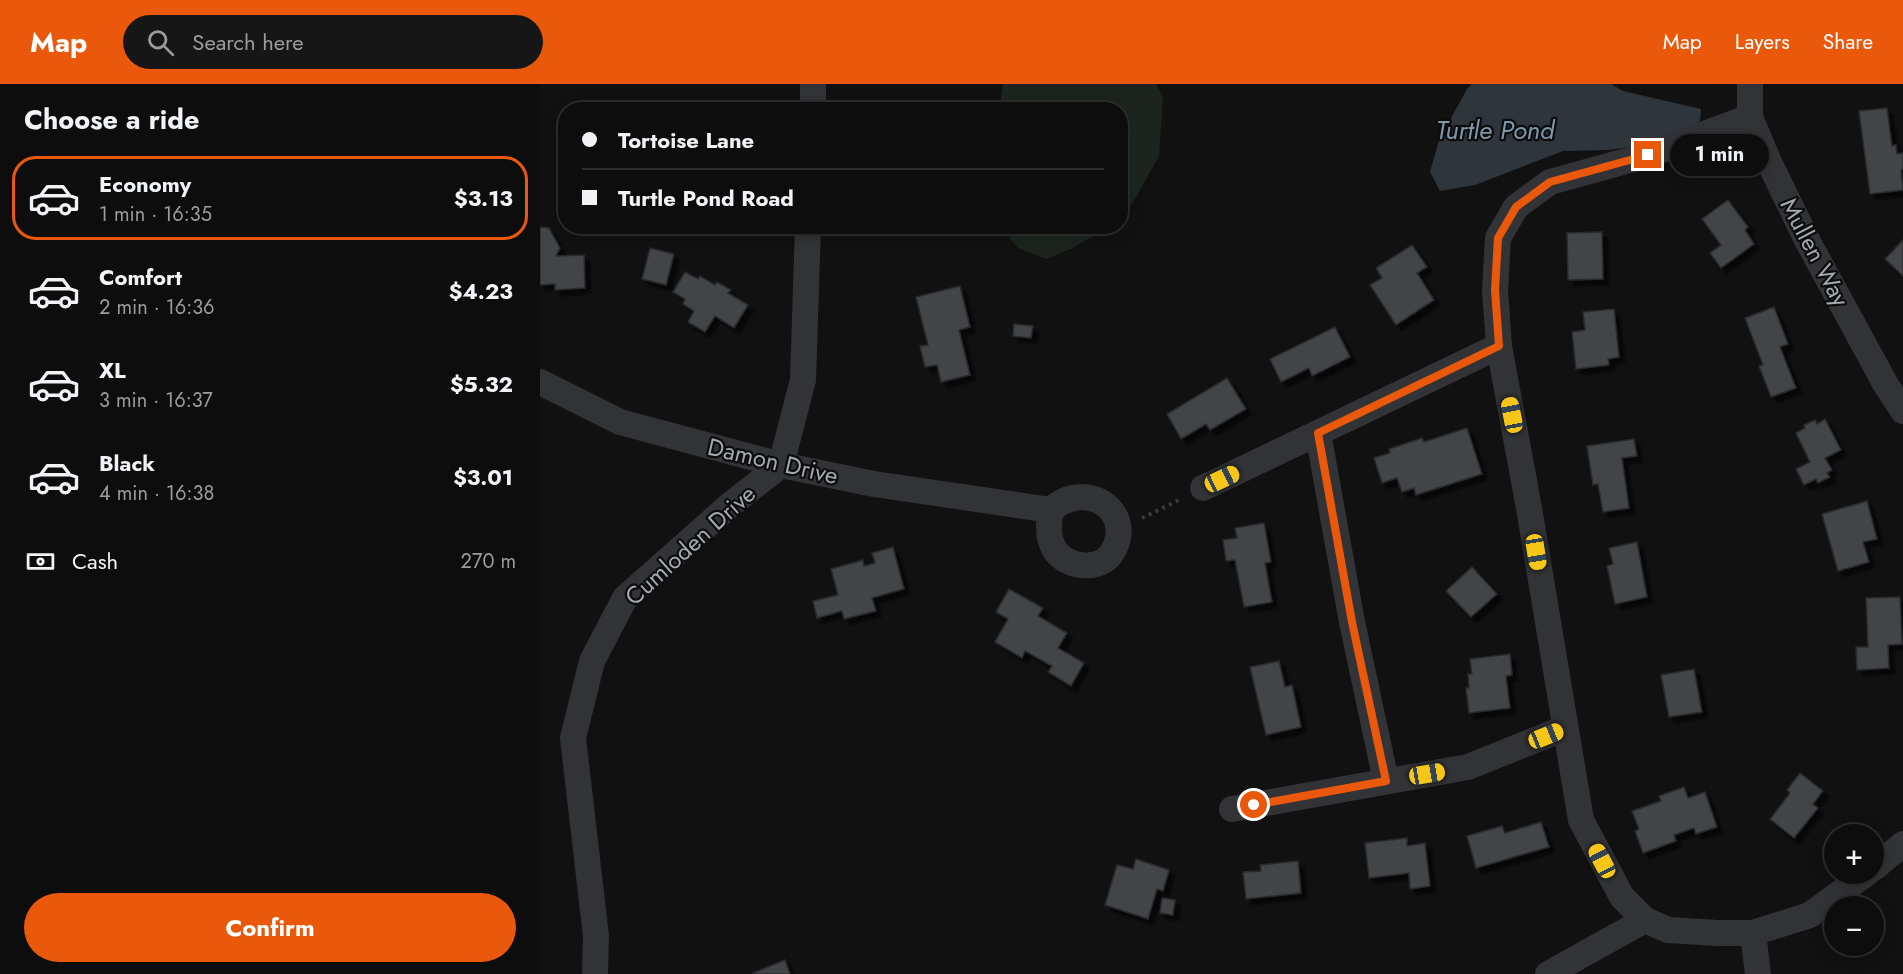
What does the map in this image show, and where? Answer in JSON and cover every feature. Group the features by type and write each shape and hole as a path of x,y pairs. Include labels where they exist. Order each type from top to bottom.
{"street":[{"path":"813,84 813,102"},
{"name":"Mullen Way","path":"1750,84 1750,117 1769,162 1807,240 1886,385 1903,411"},
{"path":"1750,117 1648,155 1550,182 1516,207 1498,238 1495,290 1499,346 1529,508 1581,820 1622,897 1646,920 1668,930 1754,933 1810,915 1852,884"},
{"path":"781,465 803,380 808,234"},
{"path":"1203,488 1499,346"},
{"name":"Damon Drive","path":"540,382 620,422 781,465 874,484 1051,510"},
{"path":"1318,433 1352,622 1386,781"},
{"name":"Cumloden Drive","path":"595,974 596,936 573,738 592,661 626,598 730,505 781,465"},
{"path":"1077,498 1094,498 1107,505 1115,516 1119,529 1117,542 1110,556 1098,564 1084,566 1069,561 1056,552 1050,539 1048,524 1051,510 1062,502 1077,498"},
{"path":"1232,809 1468,767 1565,728"},
{"path":"1884,860 1903,844"},
{"path":"1548,974 1646,920"},
{"path":"1754,933 1758,974"}],"path":[{"path":"1119,529 1203,488"}],"shaded area":[{"path":"1003,84 1156,84 1163,98 1159,156 1128,208 1128,102 1000,102"},
{"path":"1007,234 1097,234 1071,249 1046,259 1018,248"}],"water":[{"name":"Turtle Pond","path":"1472,84 1611,84 1623,91 1701,109 1700,121 1676,140 1609,150 1563,151 1475,185 1440,191 1430,172 1439,140"}],"building":[{"path":"1887,108 1892,146 1896,145 1897,154 1903,153 1903,169 1901,170 1903,190 1870,194 1859,111"},
{"path":"1728,200 1748,227 1745,230 1754,244 1721,268 1710,253 1721,245 1702,219"},
{"path":"540,227 549,228 560,248 556,256 584,255 585,288 555,290 555,284 540,285"},
{"path":"1602,232 1603,279 1568,280 1567,233"},
{"path":"1903,240 1903,276 1885,259"},
{"path":"1412,245 1427,267 1417,273 1434,300 1396,325 1370,285 1382,278 1376,268"},
{"path":"650,248 674,254 666,285 642,279"},
{"path":"685,272 698,279 700,276 715,285 717,282 731,290 728,293 748,305 734,328 715,316 705,332 688,322 694,311 683,304 685,299 673,292"},
{"path":"960,286 970,327 959,330 970,375 941,382 937,365 925,367 920,346 928,345 916,297"},
{"path":"1774,307 1788,344 1780,347 1796,388 1771,397 1759,366 1763,365 1745,318"},
{"path":"1614,309 1619,357 1608,359 1609,365 1576,369 1572,332 1585,330 1583,312"},
{"path":"1014,324 1033,326 1031,338 1013,336"},
{"path":"1335,327 1350,357 1312,376 1309,368 1281,382 1270,359"},
{"path":"1227,378 1246,409 1210,430 1206,424 1181,439 1167,414"},
{"path":"1825,419 1841,450 1825,458 1832,470 1827,473 1830,477 1818,483 1816,479 1804,485 1796,469 1810,462 1796,433 1805,428 1804,425 1815,420 1817,424"},
{"path":"1467,428 1482,474 1416,495 1414,488 1402,492 1397,478 1382,483 1374,458 1390,453 1389,449 1422,438 1424,442"},
{"path":"1634,439 1637,456 1622,458 1629,508 1603,512 1598,484 1593,485 1587,446"},
{"path":"1867,501 1877,539 1863,542 1869,562 1838,571 1822,514"},
{"path":"1264,523 1271,562 1265,563 1272,602 1244,607 1235,560 1226,561 1223,540 1237,538 1235,528"},
{"path":"1637,542 1647,597 1615,604 1607,566 1613,564 1609,548"},
{"path":"893,547 904,589 872,598 876,611 844,619 842,611 817,618 813,601 838,595 831,569 863,560 864,566 875,563 872,553"},
{"path":"1472,567 1497,594 1471,617 1446,591"},
{"path":"1009,589 1043,608 1038,616 1067,633 1058,648 1084,663 1071,686 1048,672 1052,666 1025,651 1022,658 995,642 1008,619 996,612"},
{"path":"1900,597 1902,644 1888,645 1889,668 1857,670 1856,647 1868,647 1866,598"},
{"path":"1510,654 1512,675 1506,676 1510,708 1469,713 1466,688 1469,688 1468,674 1472,674 1470,659"},
{"path":"1279,661 1285,687 1292,685 1301,727 1266,735 1250,667"},
{"path":"1694,669 1702,712 1669,717 1661,675"},
{"path":"1800,773 1823,791 1813,804 1818,808 1794,838 1770,819 1790,793 1787,790"},
{"path":"1684,787 1688,798 1705,792 1717,827 1696,834 1694,828 1674,835 1676,841 1643,853 1635,831 1639,829 1632,811 1661,801 1659,796"},
{"path":"1541,822 1549,847 1476,868 1467,836 1502,826 1505,833"},
{"path":"1407,838 1407,846 1425,843 1430,886 1410,889 1409,873 1369,878 1365,843"},
{"path":"1136,859 1169,870 1163,891 1157,889 1148,919 1105,905 1117,865 1133,869"},
{"path":"1298,861 1301,893 1246,899 1243,872 1261,871 1260,865"},
{"path":"1162,898 1175,900 1173,915 1160,913"},
{"path":"785,960 790,974 753,973"}],"route":[{"path":"1254,805 1386,781 1352,622 1318,433 1499,346 1495,290 1498,238 1516,207 1550,182 1648,155"}]}
